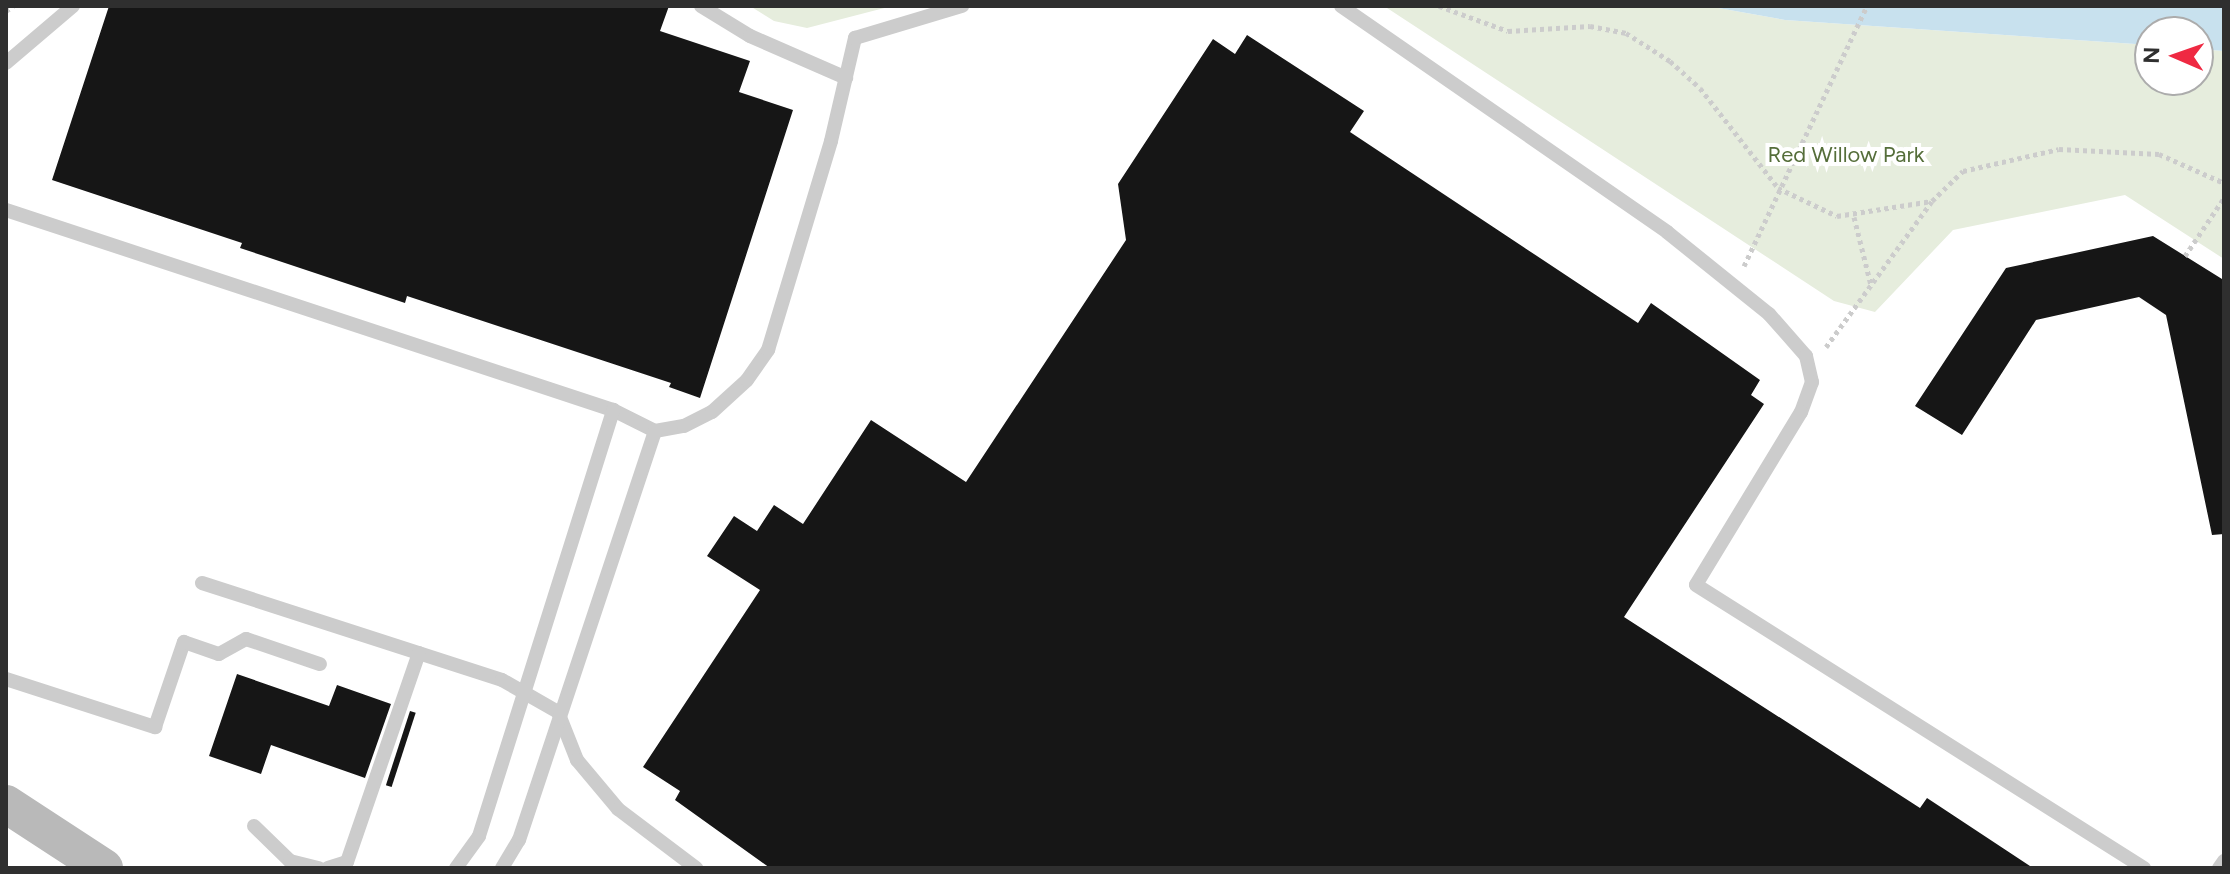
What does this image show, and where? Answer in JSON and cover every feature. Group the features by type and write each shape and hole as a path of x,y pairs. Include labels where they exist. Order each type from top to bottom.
{"main road":[{"path":"6,804 104,868"}],"lane":[{"path":"6,63 73,6"},
{"path":"701,6 750,36 846,78"},
{"path":"6,210 613,410 655,431 684,426 712,412 747,380 768,350 855,38 962,6"},
{"path":"1341,6 1667,232 1769,314 1806,356 1812,382 1801,412 1696,585 2144,868"},
{"path":"456,868 479,836 613,410"},
{"path":"502,868 519,840 558,712 655,431"},
{"path":"202,583 502,680 558,712 577,760 618,809 696,868"},
{"path":"6,679 155,727 184,642 219,654 246,639 320,664"},
{"path":"328,868 347,862 419,653"},
{"path":"254,826 290,861 319,868"},
{"path":"2219,868 2224,861"}],"path":[{"path":"6,11 13,6"},
{"path":"1439,6 1508,31 1590,26 1626,33 1670,61 1700,88 1778,188 1820,211 1854,217 1932,201"},
{"path":"1732,284 1755,248 1778,188 1867,6"},
{"path":"1809,371 1932,201 1963,171 2059,149 2159,154 2224,183"},
{"path":"2185,256 2224,198"},
{"path":"1854,217 1871,286"}],"green space":[{"path":"750,6 892,6 807,28 774,21"},
{"name":"Red Willow Park","path":"1384,6 1707,6 1785,20 2134,44 2134,96 2214,96 2214,50 2224,51 2224,259 2125,195 1953,230 1875,312 1834,301"}],"water":[{"path":"1707,6 2224,6 2224,51 2214,50 2214,16 2134,16 2134,44 1785,20"}],"building":[{"path":"109,6 669,6 660,31 750,61 739,92 793,110 700,398 669,387 671,383 407,296 405,303 240,248 242,243 52,180"},
{"path":"1247,35 1364,111 1350,132 1638,323 1651,303 1760,380 1751,395 1764,404 1624,617 1920,808 1927,798 2033,868 770,868 675,800 680,791 643,767 760,590 707,556 734,516 757,531 774,505 803,524 871,420 966,482 1126,240 1118,184 1213,39 1235,54"},
{"path":"2153,236 2222,279 2224,534 2212,535 2166,315 2139,297 2036,320 1962,435 1915,406 2006,268"},
{"path":"237,674 329,706 337,685 391,704 365,778 271,745 261,774 209,756"},
{"path":"410,711 416,713 392,787 386,785"}]}
